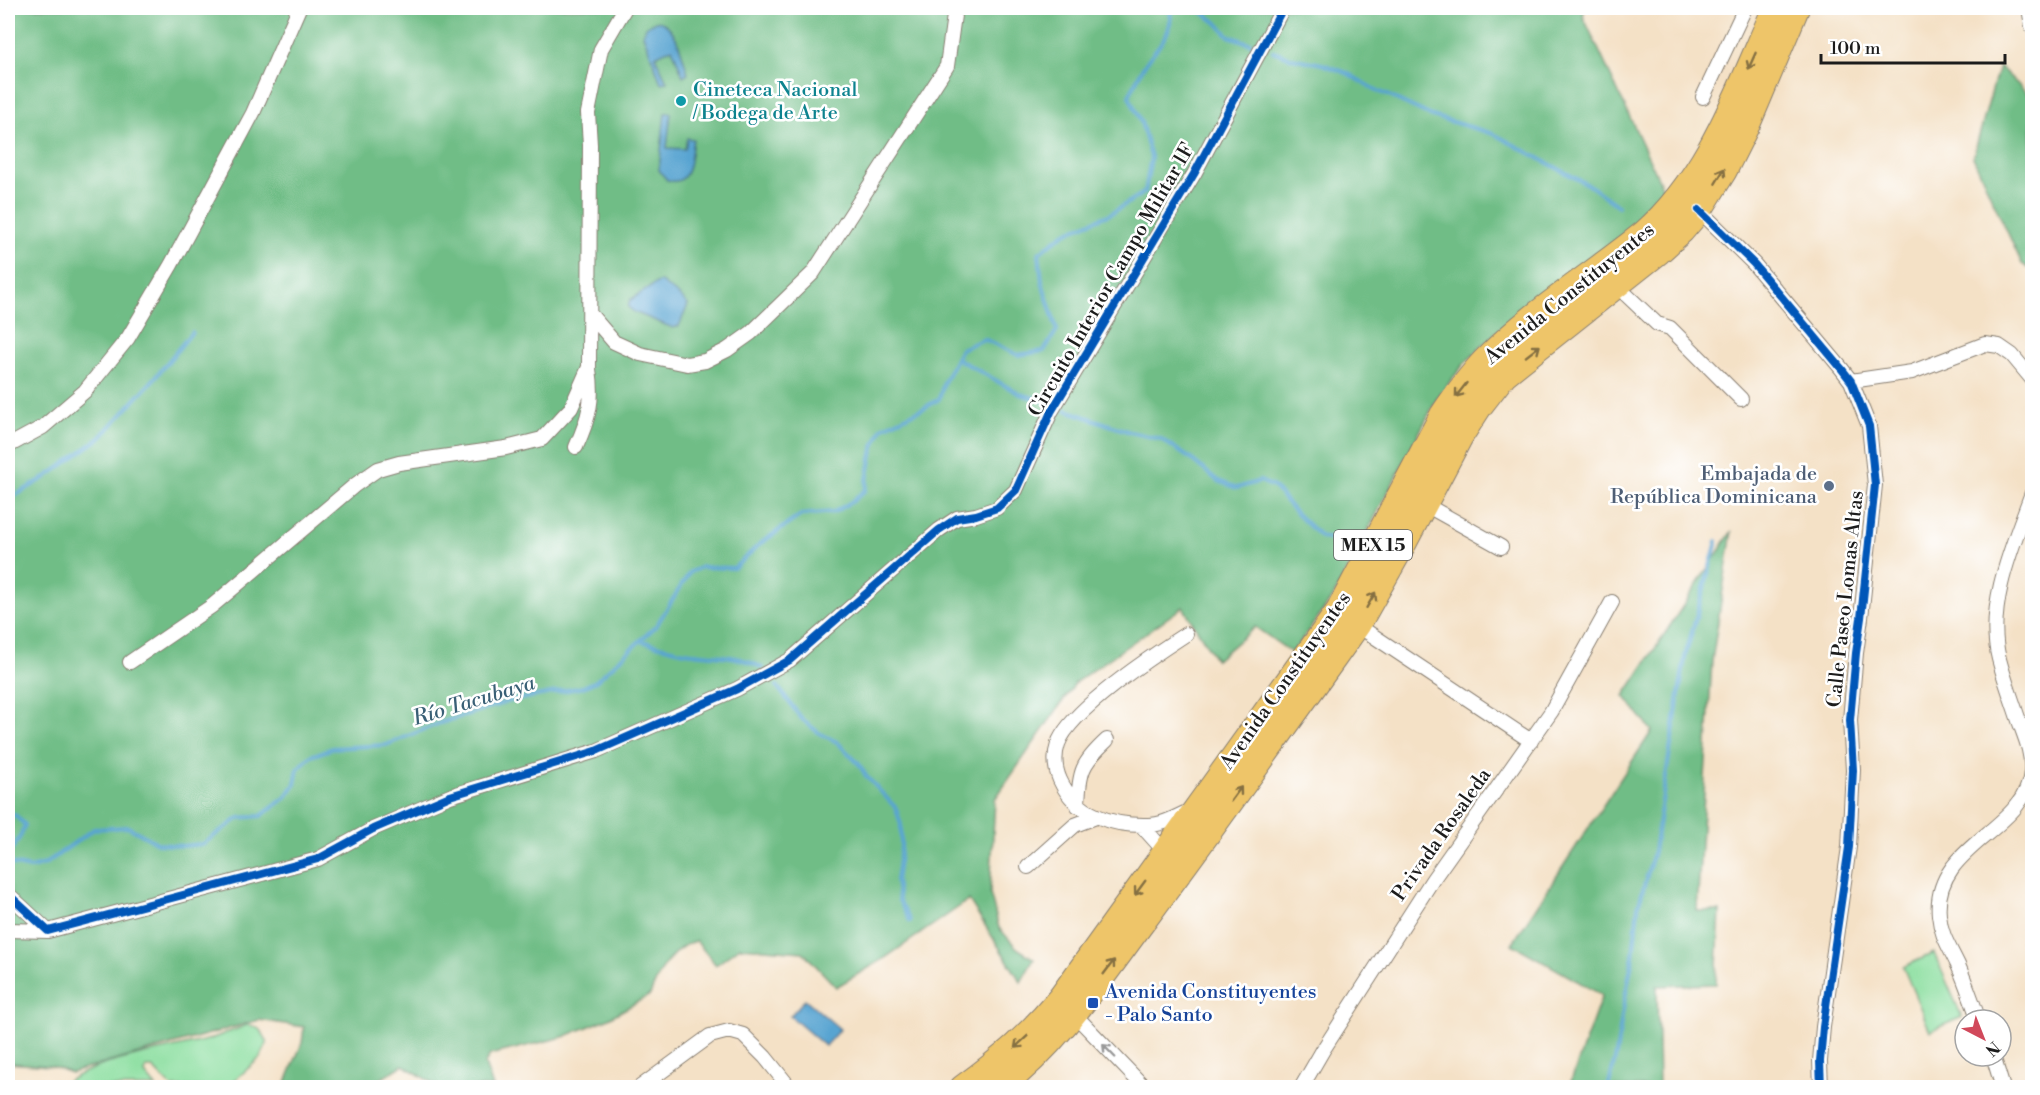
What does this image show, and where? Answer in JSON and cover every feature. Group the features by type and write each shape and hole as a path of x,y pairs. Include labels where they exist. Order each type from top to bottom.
{"highway":[{"name":"Avenida Constituyentes","path":"963,1088 1005,1056 1042,1020 1083,969 1199,807 1339,610 1443,415 1462,388 1485,361 1515,334 1604,266 1661,218 1694,178 1715,141 1776,8"},
{"name":"Avenida Constituyentes","path":"999,1088 1042,1049 1074,1014 1202,842 1357,625 1460,436 1504,374 1667,244 1699,210 1724,170 1748,122 1796,8"}],"street":[{"path":"8,446 43,426 85,391 128,338 171,265 253,113 299,8"},
{"path":"576,447 585,426 592,392 589,367 590,145 588,113 601,49 625,8"},
{"path":"590,314 614,342 640,354 687,363 705,361 727,350 751,333 813,273 947,66 955,8"},
{"name":"Circuito Interior Campo Militar 1F","path":"8,930 48,931 318,859 373,829 450,796 596,751 726,694 790,660 939,530 957,518 976,516 997,508 1016,490 1051,412 1194,174 1283,8"},
{"path":"1703,97 1744,8"},
{"path":"2029,8 2032,26"},
{"name":"Calle Paseo Lomas Altas","path":"1699,210 1754,264 1851,381 1869,426 1875,485 1850,720 1853,770 1849,847 1823,1027 1820,1061 1821,1088"},
{"path":"1617,286 1657,324 1670,328 1741,399"},
{"path":"1851,381 1912,372 1985,345 1999,346 2012,355 2032,379"},
{"path":"130,662 212,606 355,485 378,469 399,463 507,448 542,439 572,408 589,367"},
{"path":"1974,1008 1957,964 1945,942 1939,913 1941,890 1950,869 1965,852 2006,818 2029,784 2032,770 2029,749 1999,658 1994,634 1996,612 2007,565 2032,493"},
{"path":"1424,504 1501,547"},
{"name":"Privada Rosaleda","path":"1301,1088 1433,879 1551,712 1612,602"},
{"path":"1357,625 1531,741"},
{"path":"1186,634 1144,662 1098,699 1066,729 1058,744 1055,760 1058,777 1065,789 1078,806 1096,817 1126,824 1163,823 1199,807"},
{"path":"1078,806 1082,770 1090,756 1107,740"},
{"path":"1028,867 1076,825 1096,817"},
{"path":"1141,825 1159,845 1163,856"},
{"path":"8,894 48,931"},
{"path":"1074,1014 1144,1088"},
{"path":"639,1088 710,1036 729,1031 743,1035 765,1057 790,1088"},
{"path":"1997,1068 2003,1088"}],"green space":[{"path":"8,8 1585,8 1583,16 1665,193 1627,232 1506,323 1464,364 1438,397 1333,597 1292,653 1255,627 1216,660 1183,607 1076,682 995,799 990,893 999,928 1017,948 1034,959 1021,982 969,900 882,960 836,987 803,952 740,947 716,965 696,941 687,944 667,962 650,995 607,1019 563,1037 490,1055 485,1064 493,1087 439,1087 403,1065 368,1087 284,1087 302,1043 304,1027 259,1020 71,1073 51,1066 8,1063"},
{"path":"1999,66 2032,98 2032,270 2022,264 1973,157"},
{"path":"1732,531 1712,661 1697,911 1720,911 1716,984 1657,986 1659,1087 1569,1087 1602,995 1512,944 1652,731 1624,696"},
{"path":"1934,953 1958,1008 1953,1008 1953,1021 1930,1031 1903,967"},
{"path":"247,1025 260,1030 267,1042 261,1057 227,1087 171,1087 153,1068 146,1068 145,1074 156,1087 61,1087 89,1070 109,1063 207,1040"}],"water":[{"path":"655,21 668,26 673,33 688,73 683,76 672,48 655,56 667,82 661,83 643,34 646,27"},
{"path":"665,113 671,113 667,148 685,149 687,138 693,139 688,169 681,179 675,181 667,180 659,170"},
{"path":"658,282 681,297 688,305 679,326 673,328 634,312 628,307 630,300"},
{"path":"805,999 840,1029 825,1046 790,1016"}],"waterway":[{"name":"Río Tacubaya","path":"8,813 15,815 25,825 8,855 11,864 31,868 45,864 94,829 128,827 159,844 182,846 203,844 239,818 261,816 286,797 295,784 298,768 311,756 333,748 386,745 440,723 510,701 583,687 596,681 656,626 690,572 702,567 734,568 761,543 801,515 834,512 853,501 865,490 873,449 882,428 939,399 944,382 961,349 984,339 1018,355 1044,351 1057,330 1042,282 1039,253 1065,233 1110,214 1145,192 1151,157 1141,122 1129,96 1144,66 1167,33 1171,18 1170,8"},
{"path":"1196,8 1216,22 1229,36 1252,44"},
{"path":"1273,51 1347,73 1370,87 1432,116 1494,134 1592,187 1618,206"},
{"path":"8,500 46,477 100,438 154,379 192,332"},
{"path":"956,358 1020,394 1045,401"},
{"path":"1066,410 1130,432 1161,439 1218,481 1237,488 1260,481 1274,487 1294,511 1321,537 1343,542"},
{"path":"1608,1088 1633,956 1638,907 1654,851 1685,657 1717,541"},
{"path":"641,641 686,652 737,658 762,668"},
{"path":"777,686 802,719 819,733 837,742 896,808 901,825 901,847 896,881 899,900 910,921"}],"cycle path":[{"path":"8,894 48,931 318,859 373,829 450,796 596,751 737,689 790,660 939,530 957,518 997,508 1016,490 1051,412 1194,174 1283,8"},
{"path":"1699,210 1754,264 1841,368 1851,381 1869,426 1875,485 1850,720 1853,770 1849,847 1823,1027 1820,1061 1821,1088"}],"place":[{"name":"Cineteca Nacional / Bodega de Arte","path":"681,101"},
{"name":"Embajada de República Dominicana","path":"1829,486"},
{"name":"Avenida Constituyentes - Palo Santo","path":"1093,1003"}]}
